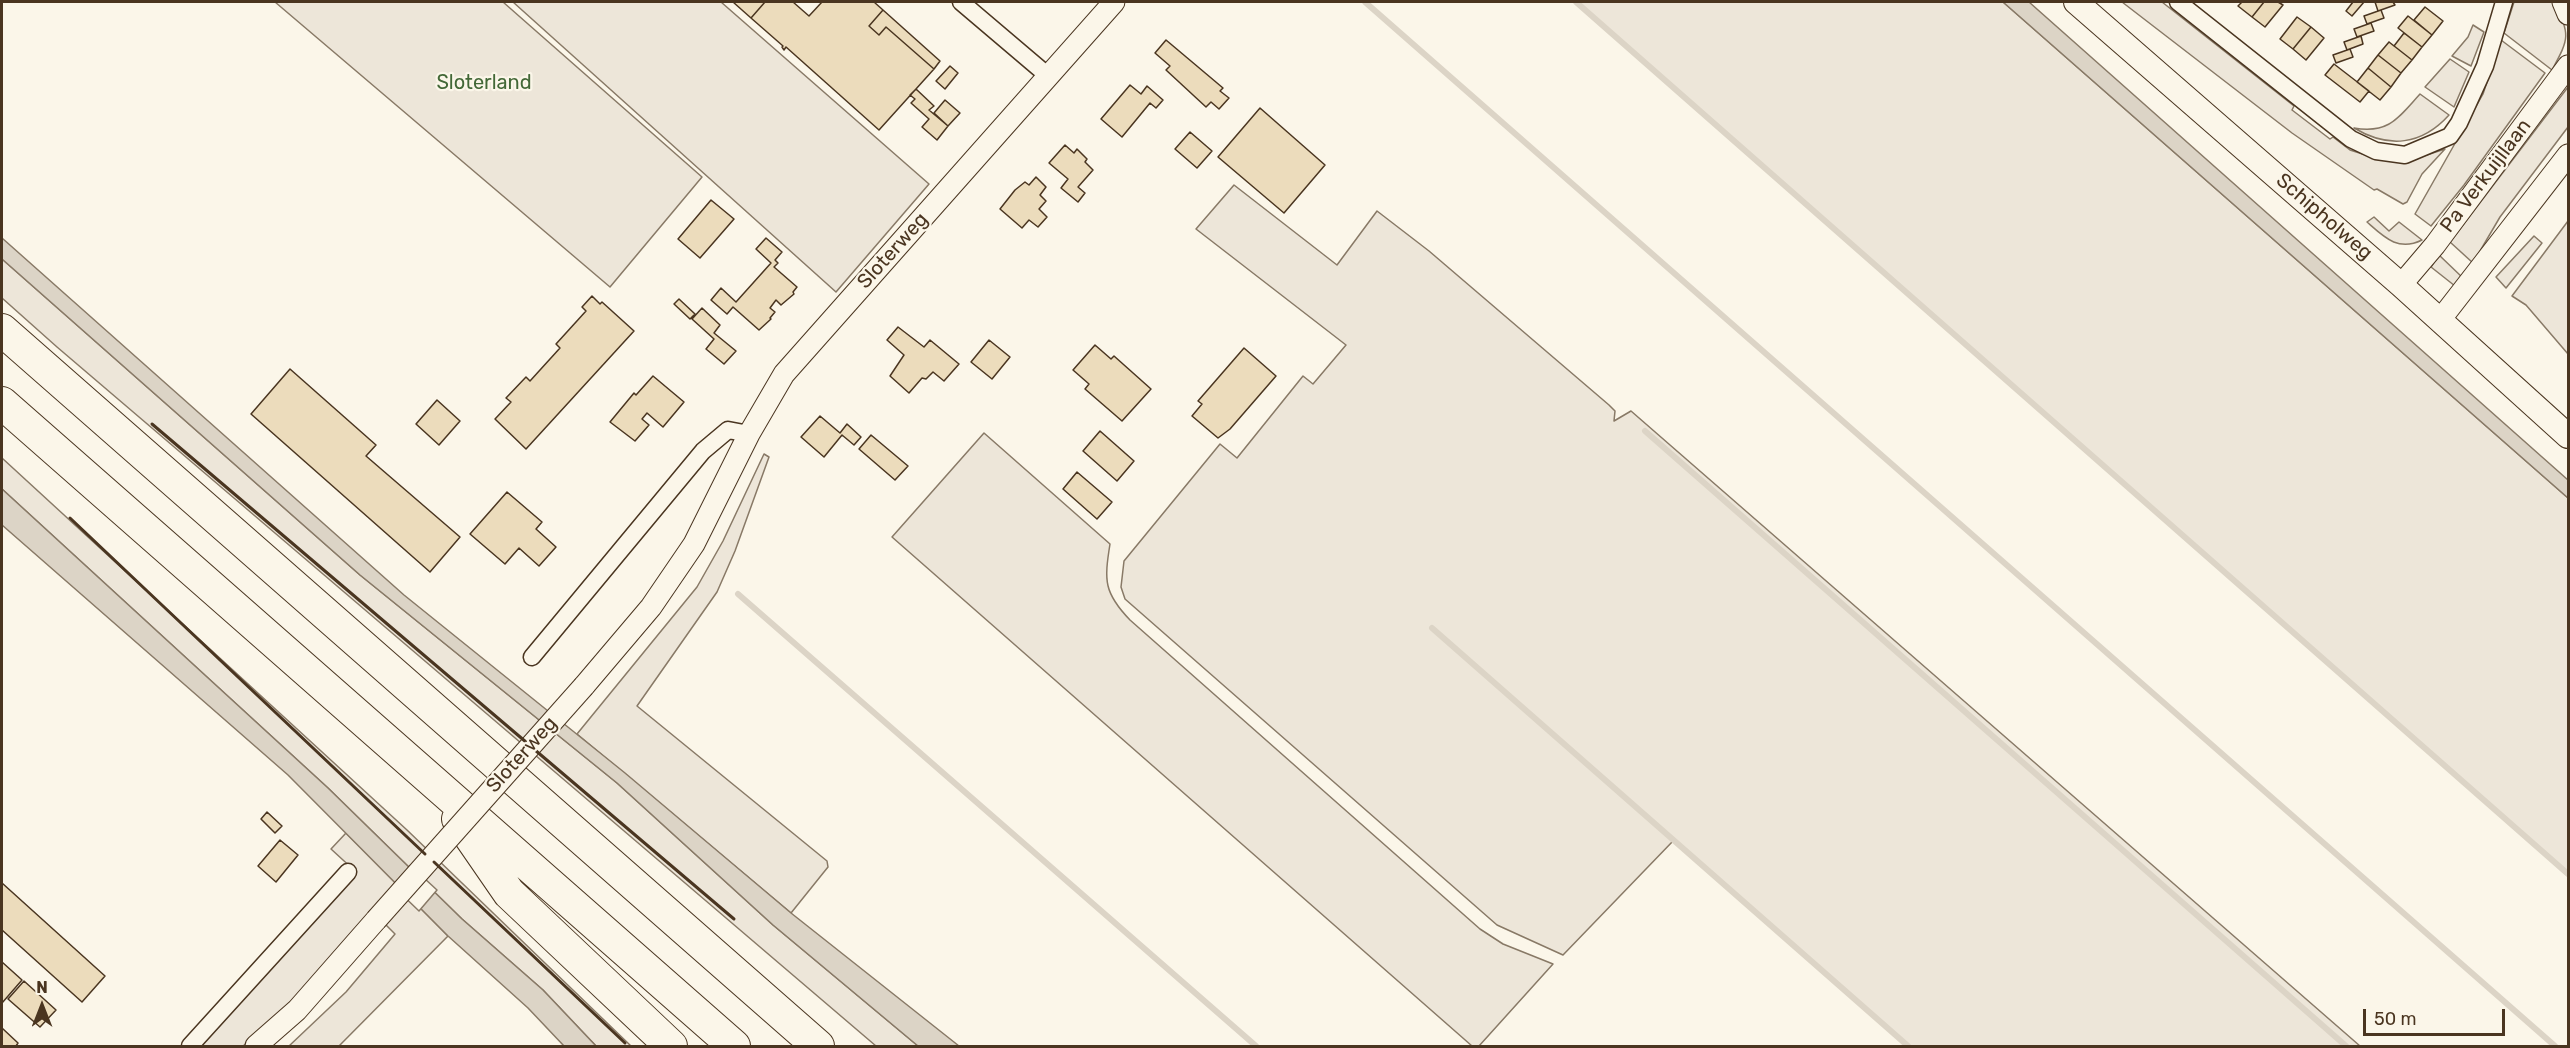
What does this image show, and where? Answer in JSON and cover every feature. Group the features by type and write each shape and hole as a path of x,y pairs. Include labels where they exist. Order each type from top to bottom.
{"highway":[{"path":"2,330 818,1047"},
{"path":"2,403 734,1047"},
{"path":"430,779 509,893 671,1047"}],"main road":[{"name":"Schipholweg","path":"2076,2 2401,285 2568,436"}],"street":[{"path":"961,2 1047,75"},
{"name":"Sloterweg","path":"256,1047 297,1010 651,607 694,544 748,434 784,374 1114,2"},
{"path":"2178,2 2333,126 2376,151 2405,155 2450,136 2459,123 2485,66 2504,2"},
{"path":"2563,2 2568,14"},
{"name":"Pa Verkuijllaan","path":"2401,285 2568,66"},
{"path":"2440,320 2568,155"},
{"path":"532,657 703,451 728,430 748,434"},
{"path":"190,1047 348,872"}],"green space":[{"name":"Sloterland","path":"275,2 503,2 702,177 610,287"},
{"path":"513,2 721,2 929,184 836,292"},
{"path":"1576,2 2003,2 2568,498 2568,874"},
{"path":"2122,2 2162,2 2294,106 2292,110 2330,139 2333,137 2350,150 2369,156 2411,160 2445,149 2422,174 2407,202 2403,204 2377,189 2374,190 2292,133"},
{"path":"2514,2 2554,2 2563,22 2566,36 2552,70 2504,33"},
{"path":"2473,25 2484,32 2471,66 2452,56 2468,37"},
{"path":"2501,40 2545,73 2464,185 2431,226 2415,214 2483,94"},
{"path":"2450,59 2469,72 2454,107 2425,87"},
{"path":"2568,87 2568,127 2500,217 2473,263 2450,242"},
{"path":"2420,94 2449,115 2428,133 2405,141 2392,141 2367,135 2354,128 2376,129 2392,122"},
{"path":"1234,185 1337,265 1377,211 1429,251 1609,405 1615,411 1614,421 1631,411 2360,1046 1908,1046 1673,841 1563,955 1497,925 1125,599 1121,587 1124,561 1220,444 1237,458 1303,376 1313,384 1346,345 1196,229"},
{"path":"2374,217 2389,231 2399,222 2422,240 2406,244 2392,241 2367,222"},
{"path":"2568,221 2568,354 2526,305 2512,296"},
{"path":"2534,236 2542,243 2506,288 2496,277"},
{"path":"2439,255 2463,278 2455,286 2431,267"},
{"path":"2,259 360,575 617,783 773,925 918,1046 876,1046 57,347 2,298"},
{"path":"984,433 1110,544 1107,568 1108,586 1115,602 1130,620 1480,929 1503,944 1553,964 1479,1046 1472,1046 892,537"},
{"path":"764,454 769,457 735,551 717,592 637,706 827,861 828,867 791,913 577,734 697,587 723,541"},
{"path":"2,458 407,830 631,1046 596,1046 543,990 462,919 328,788 2,489"},
{"path":"346,833 448,936 339,1046 289,1046 346,992 395,934 373,912 273,1022 243,1046 199,1046 355,871 331,849"}],"shaded area":[{"path":"2003,2 2029,2 2568,480 2568,498"},
{"path":"2,238 404,595 625,773 791,913 959,1046 918,1046 773,925 617,783 360,575 2,259"},
{"path":"2,489 328,788 462,919 543,990 596,1046 564,1046 528,1008 448,936 288,775 2,525"}],"pier":[{"path":"411,866 437,890 419,911 393,886"}],"building":[{"path":"733,2 765,2 751,18"},
{"path":"765,2 793,2 809,16 822,2 874,2 883,10 869,26 879,35 886,27 934,69 879,130 786,47 784,50 783,46 751,18"},
{"path":"2242,2 2264,2 2252,17 2238,6"},
{"path":"2264,2 2278,2 2283,5 2265,27 2252,17"},
{"path":"2353,2 2364,2 2352,16 2346,11"},
{"path":"2375,2 2393,2 2395,5 2378,11"},
{"path":"2425,7 2443,21 2432,35 2414,20"},
{"path":"883,10 940,61 934,69 886,27 879,35 869,26"},
{"path":"2381,10 2384,18 2367,24 2364,16"},
{"path":"2408,16 2432,35 2422,47 2398,28"},
{"path":"2297,17 2311,27 2293,49 2280,39"},
{"path":"2371,23 2374,31 2357,37 2354,29"},
{"path":"2311,27 2324,38 2306,60 2293,49"},
{"path":"2404,33 2422,47 2412,60 2394,46"},
{"path":"2361,36 2363,44 2347,50 2344,42"},
{"path":"1166,40 1223,88 1220,91 1229,98 1219,109 1211,102 1206,107 1166,70 1170,66 1155,53"},
{"path":"2389,42 2412,60 2401,73 2378,55"},
{"path":"2350,49 2353,57 2336,63 2333,55"},
{"path":"2378,55 2401,73 2391,87 2368,68"},
{"path":"2334,64 2369,91 2360,102 2325,75"},
{"path":"950,66 958,73 945,89 936,81"},
{"path":"2368,68 2391,87 2380,100 2357,82"},
{"path":"1130,85 1141,94 1147,86 1163,100 1156,108 1150,103 1122,137 1101,119"},
{"path":"916,89 934,106 929,110 948,126 937,140 922,127 929,119 911,103 915,99 910,95"},
{"path":"945,100 960,113 948,126 934,113"},
{"path":"1260,108 1325,165 1284,213 1218,157"},
{"path":"1190,132 1212,151 1197,168 1175,149"},
{"path":"1065,145 1074,153 1077,149 1087,159 1085,162 1093,170 1078,187 1085,193 1078,202 1061,188 1068,179 1049,163"},
{"path":"1036,177 1046,187 1040,195 1046,201 1039,209 1047,217 1038,227 1029,220 1022,228 1000,209 1015,190 1025,182 1029,185"},
{"path":"711,200 734,219 700,258 678,239"},
{"path":"766,238 782,252 775,260 778,263 774,267 797,287 794,294 781,305 776,300 770,308 775,312 759,330 733,307 727,314 711,300 721,288 736,302 771,263 756,249"},
{"path":"592,296 634,331 526,449 495,419 511,402 506,398 526,377 530,381 560,348 556,344 586,311 582,307"},
{"path":"679,299 695,314 690,319 674,304"},
{"path":"702,308 720,325 714,333 736,351 724,364 706,349 714,339 692,319"},
{"path":"898,327 924,347 930,340 959,364 944,381 933,372 926,379 922,378 909,393 890,376 904,355 887,340"},
{"path":"989,340 1010,357 992,379 971,362"},
{"path":"1095,345 1111,359 1114,356 1151,389 1122,421 1085,389 1089,384 1073,370"},
{"path":"1244,348 1276,376 1230,429 1218,438 1192,416 1202,404 1198,401"},
{"path":"290,369 376,445 366,456 460,537 430,572 251,414"},
{"path":"653,376 684,402 663,427 647,413 642,419 649,425 635,441 610,422 634,393 636,395"},
{"path":"437,400 460,421 439,445 416,424"},
{"path":"820,416 840,433 847,424 861,437 854,445 842,435 824,457 801,437"},
{"path":"1100,431 1134,461 1117,481 1083,451"},
{"path":"871,435 908,466 895,480 859,449"},
{"path":"1077,472 1112,502 1097,519 1063,489"},
{"path":"507,492 542,522 536,529 556,547 539,566 519,548 505,564 470,534"},
{"path":"267,812 282,826 275,833 261,819"},
{"path":"280,840 298,855 276,882 258,866"},
{"path":"2,883 105,976 82,1002 2,930"},
{"path":"2,962 22,980 2,1003"},
{"path":"24,981 56,1010 40,1027 8,999"},
{"path":"2,1028 18,1043 16,1046 2,1046"}],"waterway":[{"path":"1365,2 2555,1046"},
{"path":"1576,2 2568,874"},
{"path":"1645,431 2346,1046"},
{"path":"738,594 1256,1046"},
{"path":"1432,628 1908,1046"}],"wall":[{"path":"152,424 526,742"},
{"path":"70,518 425,854"},
{"path":"535,750 734,919"},
{"path":"434,862 625,1043"}]}
